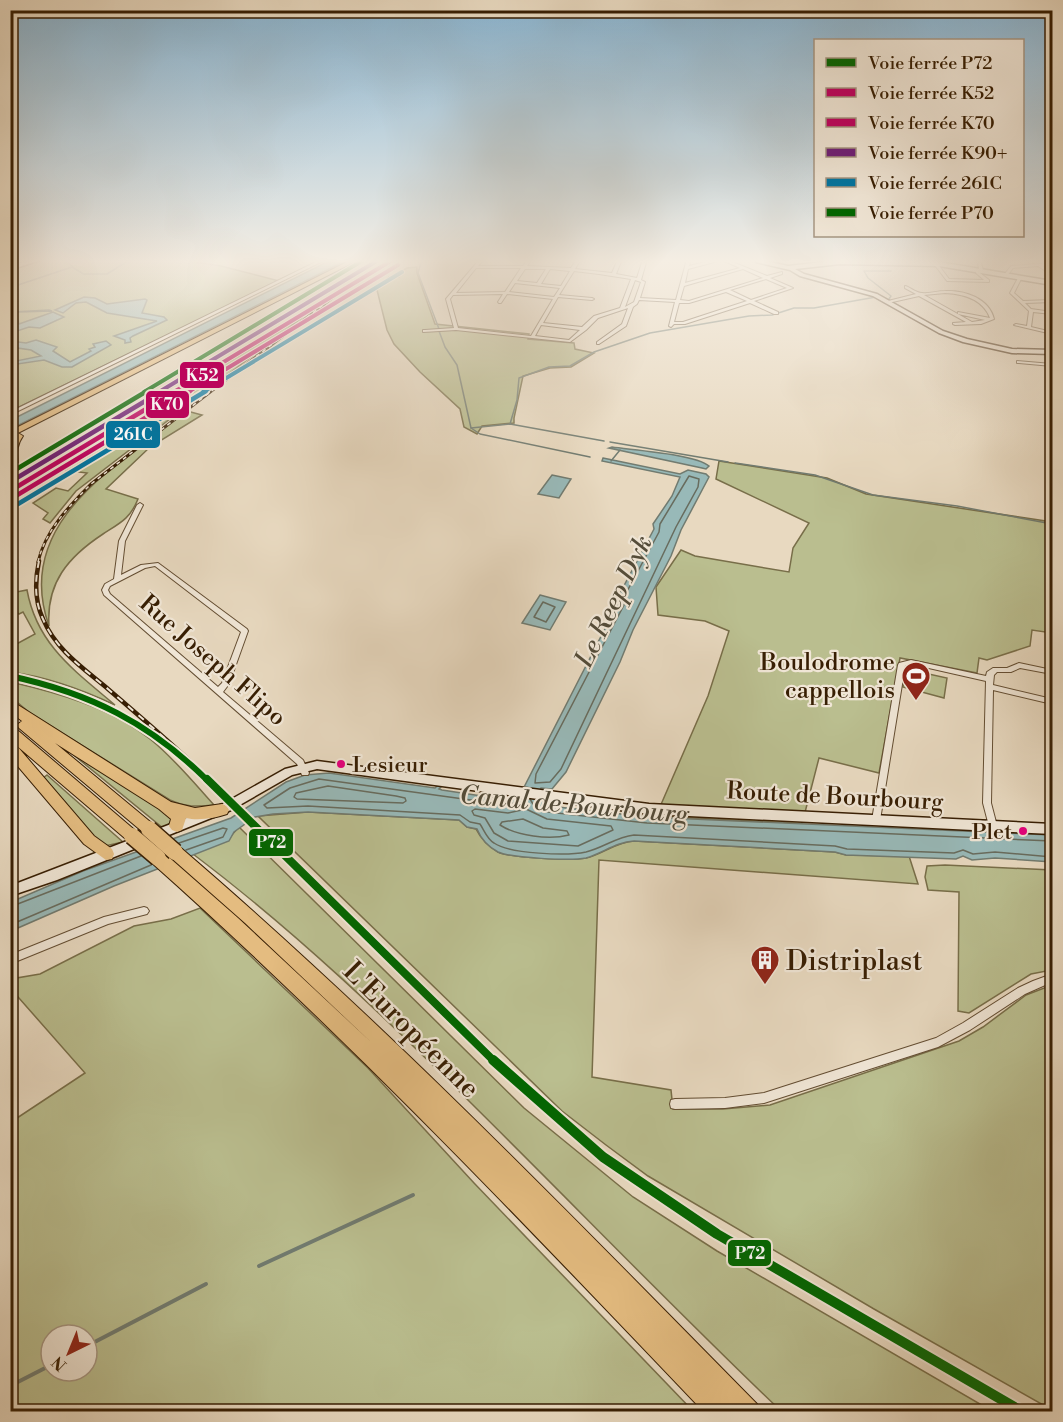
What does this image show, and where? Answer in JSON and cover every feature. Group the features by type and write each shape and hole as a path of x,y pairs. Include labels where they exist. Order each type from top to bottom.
{"highway":[{"path":"10,476 12,437"},
{"path":"10,705 37,725 164,805 179,817 173,830"},
{"name":"L'Européenne","path":"10,714 149,829 248,937 348,1033 616,1303 720,1412"},
{"name":"L'Européenne","path":"10,732 132,836 189,874 352,1011 749,1412"},
{"path":"10,747 89,840 93,851 104,856"},
{"path":"164,805 190,813 222,810"},
{"path":"546,1205 759,1412"},
{"path":"616,1303 712,1412"}],"main road":[{"path":"12,437 36,422 225,325"},
{"path":"12,437 96,391"}],"street":[{"path":"10,414 191,325"},
{"path":"532,337 540,325"},
{"path":"556,325 584,328"},
{"path":"424,332 456,329 570,341 587,325"},
{"path":"599,343 624,325"},
{"path":"929,325 965,341 1011,351 1053,352"},
{"path":"1018,325 1053,333"},
{"path":"1040,352 1052,364"},
{"path":"1019,362 1052,364"},
{"path":"117,579 123,538 140,505"},
{"path":"117,579 146,565 156,564 245,632 225,684 219,692"},
{"name":"Rue Joseph Flipo","path":"117,579 106,587 107,595 219,692 304,770"},
{"path":"876,820 902,664 911,662 1053,701"},
{"path":"993,826 988,810 987,793 990,683 993,671 1011,669 1020,665 1053,672"},
{"name":"Route de Bourbourg","path":"46,878 222,810 281,776 334,765 656,810 1053,829"},
{"name":"Route de Bourbourg","path":"173,830 229,811 304,770"},
{"name":"Route de Bourbourg","path":"10,891 104,856"},
{"path":"10,960 106,920 144,911"},
{"path":"675,1104 725,1103 764,1098 916,1049 954,1034 1023,988 1053,978"}],"green space":[{"path":"11,325 188,325 11,411"},
{"path":"292,325 76,491 50,523 43,519 48,513 33,503 56,488 68,491 87,473 56,469 20,487"},
{"path":"386,325 448,325 529,334 528,339 574,343 575,349 594,353 571,367 550,368 523,376 514,423 482,426 477,434 464,427 460,409 394,344"},
{"path":"187,411 202,415 150,447 106,489 138,499 124,520 79,552 62,572 51,597 49,626 41,589 45,556 58,527 78,500 103,475"},
{"path":"719,461 827,478 866,494 1052,522 1052,633 1032,630 1030,646 987,660 979,658 977,673 900,658 879,773 819,758 802,824 656,816 708,696 729,631 705,621 658,615 656,587 681,550 695,556 789,572 793,548 809,523 716,479"},
{"path":"27,590 39,626 49,642 72,668 115,705 64,684 11,672 11,647 35,634 23,612 19,614 11,607 11,593"},
{"path":"906,669 947,678 944,698 903,687"},
{"path":"11,682 84,703 135,728 167,754 214,805 191,806 170,800 30,713 11,697"},
{"path":"54,739 124,783 175,820 163,828"},
{"path":"47,775 123,842 105,846 98,843 43,778"},
{"path":"308,812 459,820 467,827 476,829 485,842 498,852 541,858 586,858 634,841 835,852 846,855 909,856 918,884 599,860 592,1077 671,1090 673,1109 723,1109 770,1105 959,1041 983,1027 1026,995 1052,985 1052,1410 874,1309 648,1176 562,1111 258,816"},
{"path":"239,827 524,1108 633,1197 717,1251 992,1411 781,1411 374,1008 304,944 193,854 230,837"},
{"path":"927,866 1052,870 1052,970 1031,974 969,1013 958,1011 959,892 928,890 925,877"},
{"path":"200,908 368,1068 474,1183 693,1411 11,1411 11,1122 85,1073 11,989 11,979 40,974 134,926 171,919"}],"water":[{"path":"46,325 40,328 29,327 11,333 11,328"},
{"path":"145,325 156,325 130,338 131,342 125,343 125,340 114,336"},
{"path":"200,325 217,325 11,429 11,420"},
{"path":"36,340 57,347 53,351 70,362 91,351 89,349 95,347 93,344 106,341 111,345 72,367 62,367 44,360 11,365 11,362 41,356 31,350 11,347 11,341 26,343"},
{"path":"609,448 691,458 709,466 706,469"},
{"path":"603,458 680,474 688,470 706,474 709,477 681,530 671,556 633,630 620,662 566,772 552,789 541,788 535,799 549,802 549,806 648,817 1052,835 1052,862 995,858 972,860 963,856 956,859 846,855 835,852 634,841 621,843 586,858 541,858 498,852 485,842 477,829 467,827 459,820 308,812 273,814 255,817 234,832 229,841 114,886 11,931 11,902 83,871 231,818 286,782 305,775 329,773 435,788 438,785 442,786 439,789 442,790 508,800 511,796 519,797 620,600 618,597 654,529 653,524 672,496 680,477 602,461"},
{"path":"552,475 571,479 559,498 538,494"},
{"path":"540,595 566,602 550,630 522,623"}],"waterway":[{"path":"510,424 517,400 519,378 549,367 570,366 594,352 650,333 694,325"},
{"name":"Le Reep Dyk","path":"439,331 445,347 457,365 471,428"},
{"name":"Le Reep Dyk","path":"471,428 510,424"},
{"name":"Le Reep Dyk","path":"510,424 604,441"},
{"name":"Le Reep Dyk","path":"471,428 480,434 590,457"},
{"name":"Le Reep Dyk","path":"610,442 728,462"},
{"path":"611,461 620,450"},
{"name":"Le Reep Dyk","path":"735,463 815,475 873,495 957,506 1052,524"},
{"path":"259,1266 413,1195"},
{"path":"99,1340 206,1284"},
{"path":"10,1386 39,1371"}],"railway":[{"path":"38,562 52,529 66,510 91,484 297,325"},
{"path":"39,561 36,583 38,605 48,630 55,640 80,666 191,762"}],"rail line":[{"name":"P70","path":"10,473 255,325"},
{"name":"K90+","path":"10,482 270,325"},
{"name":"K52","path":"10,491 284,325"},
{"name":"K70","path":"14,497 298,325"},
{"name":"261C","path":"18,504 314,325"},
{"name":"P72","path":"10,676 56,687 99,704 120,714 179,752 504,1071 603,1157 717,1234 1023,1412"}],"place":[{"name":"Boulodrome cappellois","path":"916,702"},
{"name":"Lesieur","path":"341,764"},
{"name":"Plet","path":"1023,831"},
{"name":"Distriplast","path":"765,986"}],"water label":[{"name":"Canal de Bourbourg","path":"574,804"}]}
